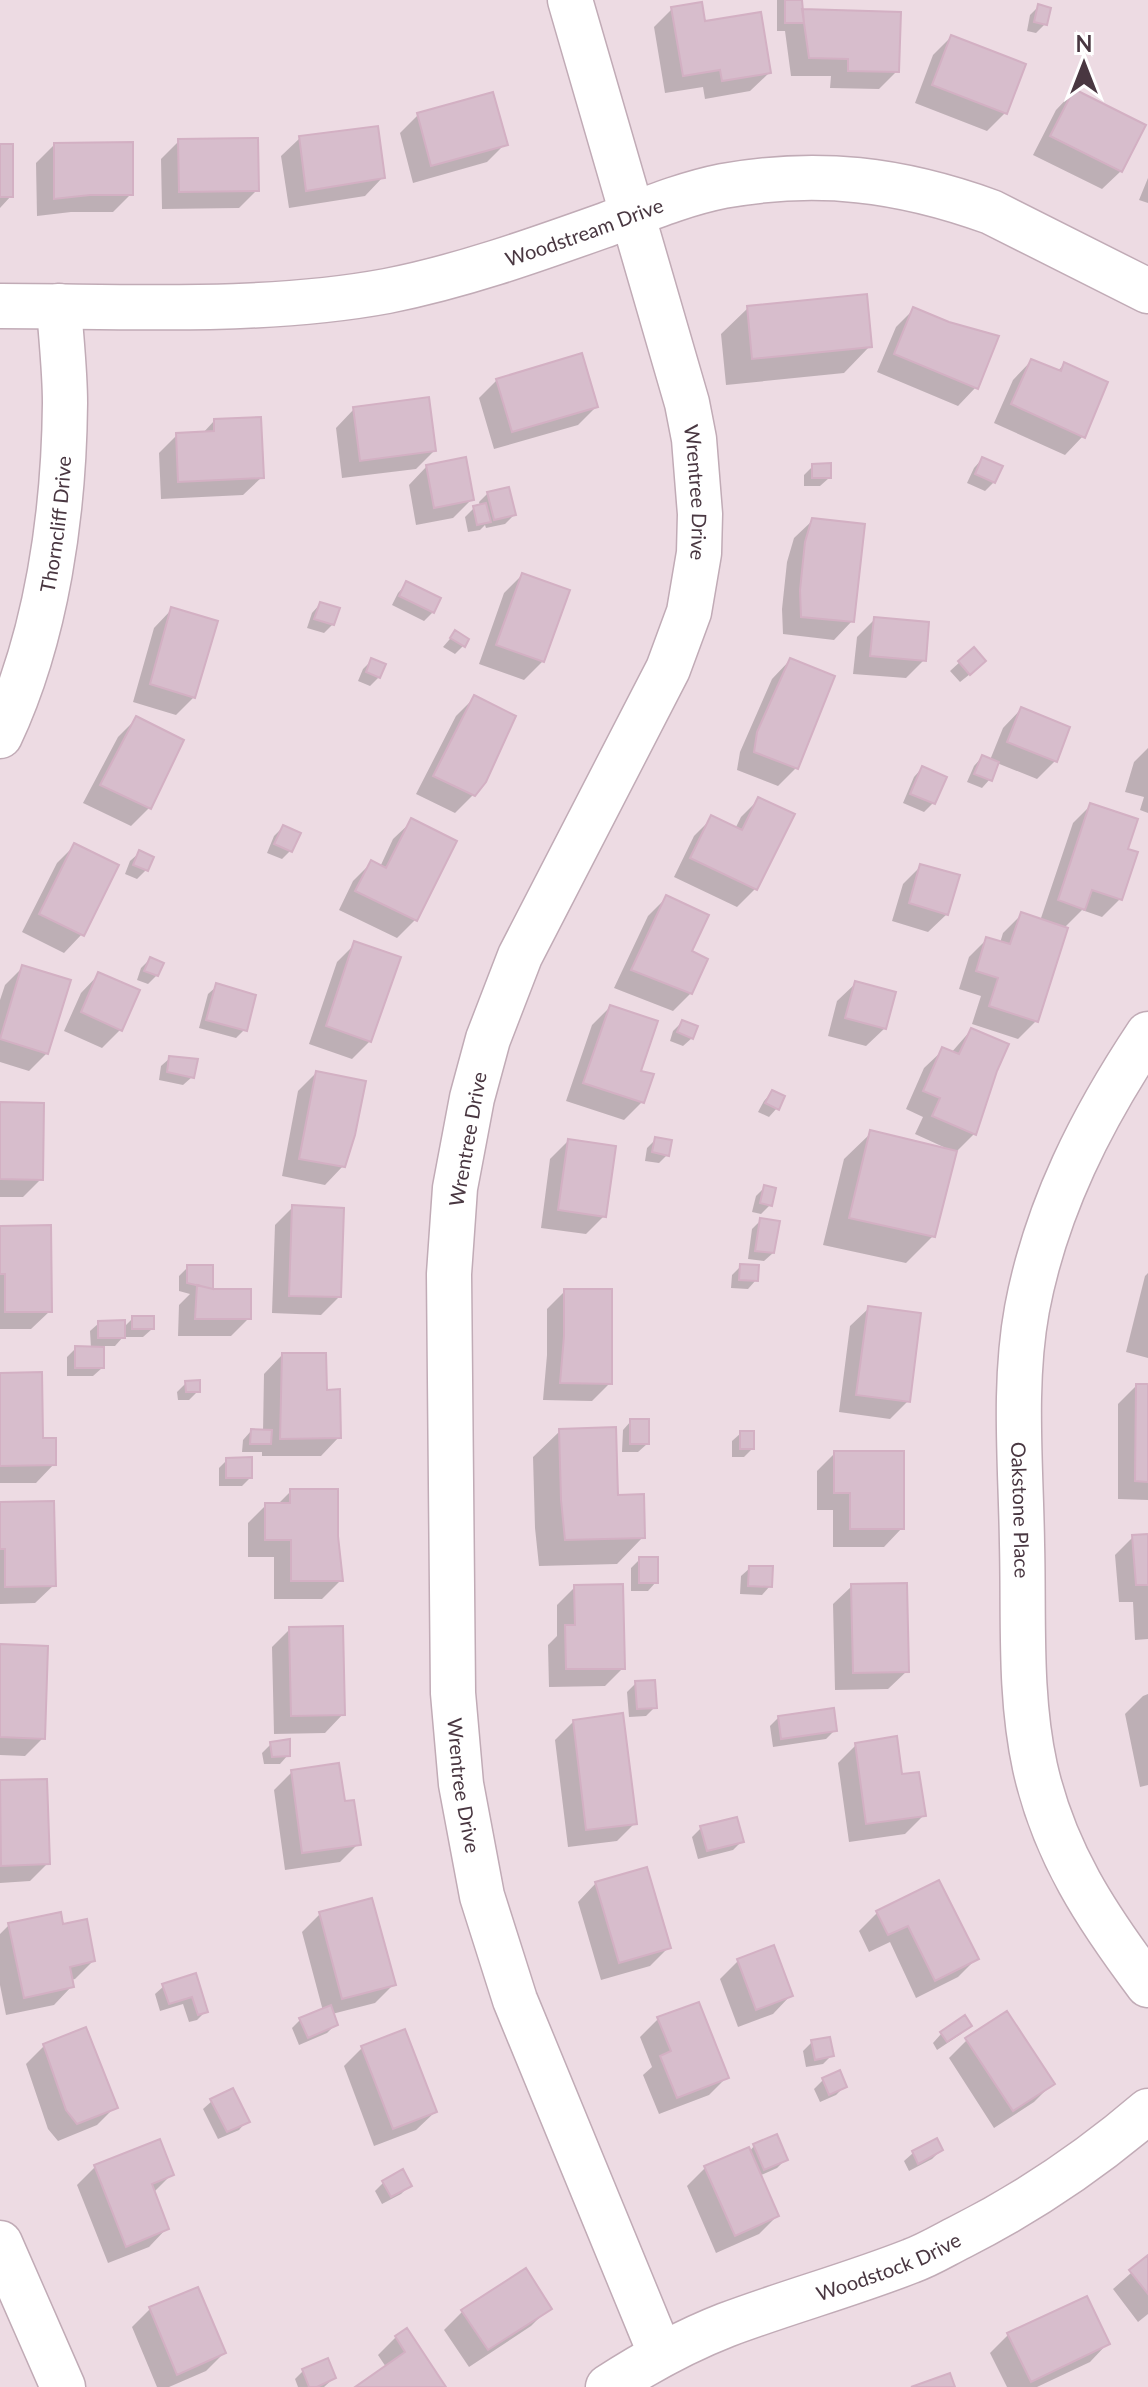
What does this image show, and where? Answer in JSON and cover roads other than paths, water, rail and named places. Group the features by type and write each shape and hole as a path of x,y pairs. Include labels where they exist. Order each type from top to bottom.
{"street":[{"name":"Wrentree Drive","path":"570,0 689,415 700,514 699,553 689,612 668,669 520,956 488,1039 472,1098 455,1188 449,1274 453,1693 461,1784 482,1896 515,2000 661,2355"},
{"name":"Woodstream Drive","path":"0,306 242,306 388,291 484,267 687,195 723,186 796,178 854,178 891,183 963,202 991,212 1148,291"},
{"name":"Thorncliff Drive","path":"0,736 30,655 48,581 61,492 65,401 59,306"},
{"name":"Oakstone Place","path":"1148,1034 1113,1086 1077,1157 1048,1227 1027,1309 1020,1378 1025,1692 1034,1764 1044,1800 1071,1868 1088,1901 1148,1985"},
{"name":"Woodstock Drive","path":"608,2387 661,2355 726,2325 915,2260 992,2221 1125,2131 1148,2111"},
{"path":"0,2243 63,2387"}]}
